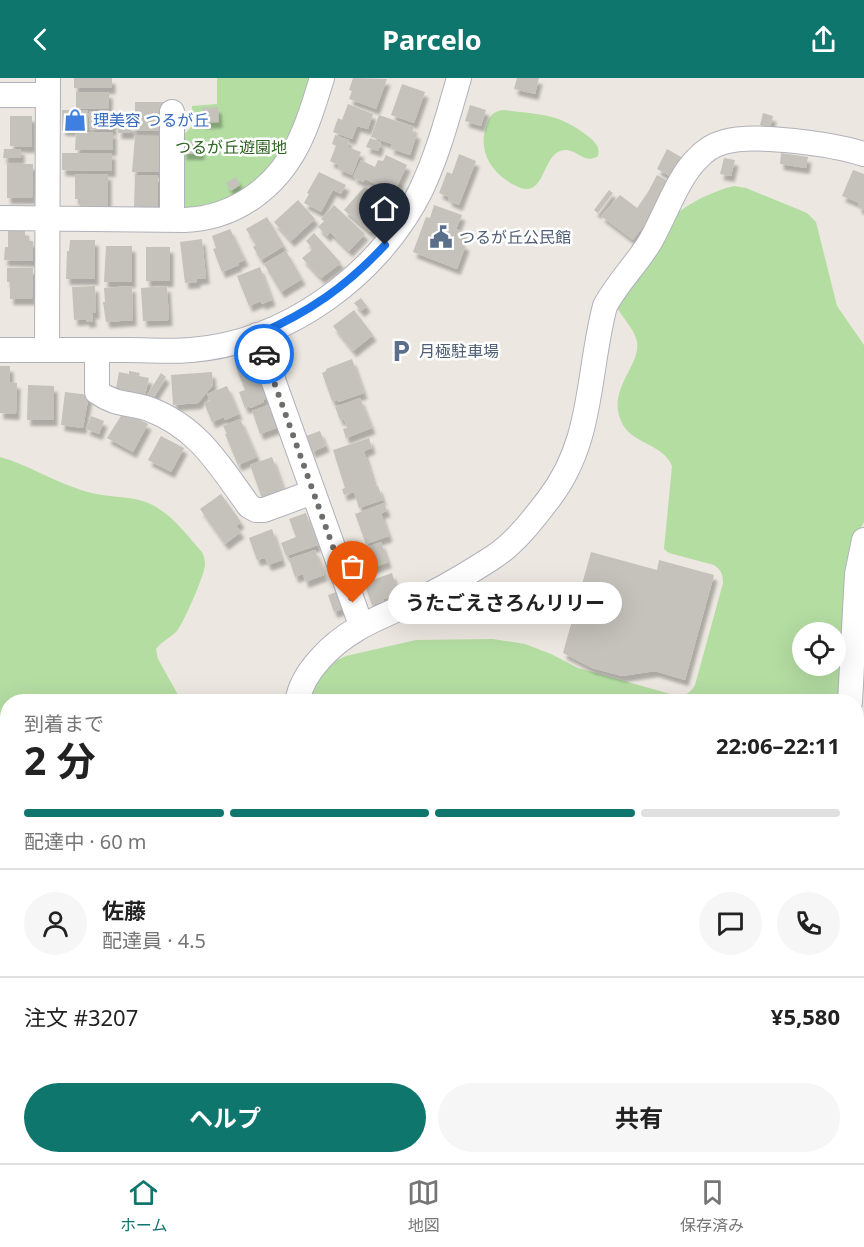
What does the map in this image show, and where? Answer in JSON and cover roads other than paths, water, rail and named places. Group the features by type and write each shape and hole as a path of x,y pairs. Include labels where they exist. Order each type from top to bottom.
{"street":[{"path":"0,218 206,219 244,204 261,192 289,161 299,143 322,78"},
{"path":"0,350 192,350 257,335 314,307 340,289 363,268 385,245 404,219 428,172 459,78"},
{"path":"0,94 48,87 47,350"},
{"path":"172,112 172,220"},
{"path":"300,694 304,681 314,666 334,643 361,625 429,595 493,558 522,532 556,490 574,458 581,435 605,306 612,292 649,243 695,160 717,144 740,139 814,144 864,154"},
{"path":"257,335 361,625"},
{"path":"97,350 96,392 110,401 147,409 171,419 192,434 210,452 249,506 256,510 264,510 313,492"},
{"path":"850,694 858,574 864,540"}],"place":[{"name":"理美容 つるが丘","path":"75,120"},
{"name":"つるが丘公民館","path":"441,237"},
{"name":"月極駐車場","path":"401,351"},
{"name":"うたごえさろんリリー","path":"353,603"}],"park label":[{"name":"つるが丘遊園地","path":"231,147"}]}
